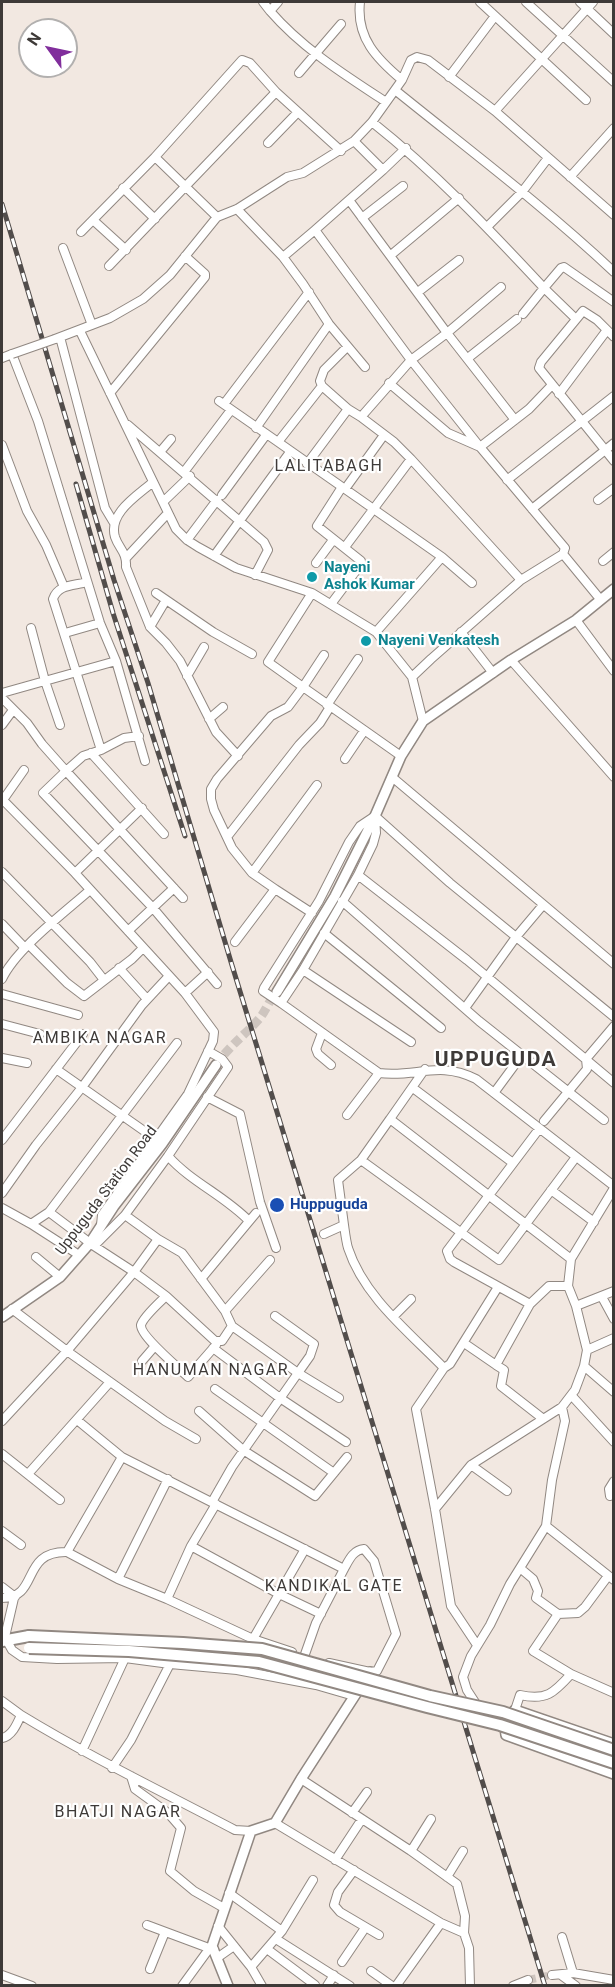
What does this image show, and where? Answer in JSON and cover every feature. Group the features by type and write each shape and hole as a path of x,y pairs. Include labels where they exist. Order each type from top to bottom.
{"main road":[{"path":"4,1641 29,1636 183,1642 262,1649 430,1696 503,1712 614,1750"},
{"path":"4,1641 29,1648 129,1651 259,1662 500,1725 614,1763"}],"street":[{"path":"263,2 291,34 315,54 386,102"},
{"path":"270,11 278,2"},
{"path":"360,2 362,26 368,42 379,60 402,80"},
{"path":"480,2 586,100"},
{"path":"526,2 614,82"},
{"path":"580,2 590,5 613,34"},
{"path":"495,111 590,5"},
{"path":"449,77 495,16"},
{"path":"299,73 341,24"},
{"path":"2,358 80,331 110,318 143,299 170,275 217,217 237,209 287,177 303,174 354,141 372,122 395,90 411,60 417,57 428,60 495,111 614,215"},
{"path":"81,232 154,157 242,60 250,63 276,92 341,151"},
{"path":"395,90 522,192 614,272"},
{"path":"109,266 276,92"},
{"path":"268,143 298,112"},
{"path":"372,122 406,148 488,226 576,320"},
{"path":"570,177 612,133"},
{"path":"354,141 383,170"},
{"path":"283,257 406,148"},
{"path":"154,157 217,217"},
{"path":"488,226 522,192 548,158"},
{"path":"362,218 402,186"},
{"path":"123,188 155,219"},
{"path":"390,255 459,198"},
{"path":"349,200 447,333 515,420"},
{"path":"237,209 283,257 329,324 365,367"},
{"path":"93,220 126,250"},
{"path":"315,230 411,360 565,548 563,554 521,580 412,677"},
{"path":"63,248 92,325"},
{"path":"110,393 205,277 205,274 185,256"},
{"path":"418,292 459,260"},
{"path":"468,358 520,316 561,268 564,267 614,302"},
{"path":"361,417 411,360 501,287"},
{"path":"309,292 221,402 307,464 375,508 442,557 472,583"},
{"path":"559,394 610,334 585,311 580,313 541,362 539,368 581,423 614,461"},
{"path":"256,428 329,324"},
{"path":"80,331 177,529 187,540 214,556 255,575 312,593 376,632 412,677 423,721"},
{"path":"57,338 105,508 114,523 115,537 126,558 126,567 150,627 180,661 208,719 216,732 238,756"},
{"path":"347,347 324,370 320,381 322,386 411,459 521,580"},
{"path":"12,354 38,421 100,623 116,661 145,761"},
{"path":"389,383 448,433 480,447"},
{"path":"480,447 529,409 552,385"},
{"path":"278,442 322,386"},
{"path":"507,480 614,396"},
{"path":"307,464 348,409"},
{"path":"163,502 187,474 231,410"},
{"path":"124,422 220,498 267,546 265,558 255,575"},
{"path":"187,540 266,435"},
{"path":"331,604 361,564 359,558 318,528 317,523 384,435"},
{"path":"160,452 171,439"},
{"path":"532,509 614,443"},
{"path":"2,450 27,511 46,545 64,587"},
{"path":"214,556 290,452"},
{"path":"345,547 411,459"},
{"path":"114,523 118,514 153,482"},
{"path":"598,500 614,488"},
{"path":"126,558 168,513"},
{"path":"316,563 333,540"},
{"path":"603,561 614,552"},
{"path":"563,554 600,599"},
{"path":"376,632 442,557"},
{"path":"87,582 64,587 56,592 53,599 102,750"},
{"path":"278,992 335,896 375,816 401,756 423,721 511,660 576,620 614,589"},
{"path":"156,593 213,632 252,654"},
{"path":"312,593 268,662 401,756"},
{"path":"150,627 166,600"},
{"path":"576,620 614,671"},
{"path":"65,633 100,623"},
{"path":"31,628 60,725"},
{"path":"461,632 493,673"},
{"path":"187,676 204,647"},
{"path":"312,913 252,873 237,857 214,810 211,789 271,716 288,706 324,655"},
{"path":"227,837 302,741 320,723 328,706 358,659"},
{"path":"511,660 614,777"},
{"path":"2,693 116,661"},
{"path":"2,698 183,898"},
{"path":"208,719 223,707"},
{"path":"2,725 13,710"},
{"path":"345,759 364,731"},
{"path":"139,736 124,738 102,750 83,756 43,793 153,908 217,984"},
{"path":"91,753 164,834"},
{"path":"24,770 2,800 75,873 185,993 214,1032 213,1041 188,1094 102,1215 101,1226"},
{"path":"392,777 614,964"},
{"path":"252,873 317,785"},
{"path":"75,873 142,808"},
{"path":"280,1003 303,969 374,844 375,816"},
{"path":"375,816 360,826 349,842 312,913 263,992 380,1073 395,1075 439,1069 463,1072 476,1079 541,1125 614,1187 571,1259 568,1287 576,1305 587,1350 584,1366 572,1396 562,1407 471,1465 435,1509"},
{"path":"375,816 450,883 614,1017"},
{"path":"2,872 90,962 104,980"},
{"path":"358,875 487,977 614,1083"},
{"path":"128,932 174,888"},
{"path":"235,942 274,888"},
{"path":"2,979 4,968 90,890"},
{"path":"342,902 465,1008 604,1120"},
{"path":"465,1008 516,937 543,905"},
{"path":"2,924 84,996 143,948"},
{"path":"324,933 441,1028"},
{"path":"119,968 147,999"},
{"path":"303,969 411,1042"},
{"path":"185,993 208,972"},
{"path":"2,1193 147,999 169,976"},
{"path":"2,994 78,1015"},
{"path":"2,1024 40,1034"},
{"path":"530,1304 450,1259 447,1251 541,1125 587,1069 586,1059 614,1026"},
{"path":"322,1033 316,1049 318,1054 331,1065"},
{"path":"2,1140 83,1034"},
{"path":"31,1224 49,1212 177,1043"},
{"path":"92,1244 125,1215 168,1156 228,1066 222,1059 208,1051"},
{"path":"494,1093 522,1054"},
{"path":"2,1058 27,1063"},
{"name":"Uppuguda Station Road","path":"2,1317 60,1276 92,1244 114,1206 162,1144 216,1065"},
{"path":"56,1069 157,1140"},
{"path":"425,1070 362,1160 338,1180 348,1247 361,1276 372,1294 444,1368"},
{"path":"347,1115 380,1073"},
{"path":"413,1088 513,1163"},
{"path":"207,1097 240,1114 261,1206 276,1248"},
{"path":"390,1119 571,1259"},
{"path":"168,1156 190,1176 236,1208 249,1221"},
{"path":"362,1160 499,1260 576,1157"},
{"path":"551,1190 594,1222"},
{"path":"2,1208 79,1255"},
{"path":"49,1212 165,1296 215,1341 222,1341"},
{"path":"201,1279 256,1213"},
{"path":"125,1215 182,1253 225,1311 232,1326 298,1373 339,1398"},
{"path":"324,1234 344,1225"},
{"path":"2,1421 67,1351 134,1272 158,1239"},
{"path":"36,1257 60,1276"},
{"path":"225,1311 270,1260"},
{"path":"496,1365 530,1304 549,1286 568,1287"},
{"path":"477,1645 451,1606 416,1409 444,1368 450,1364 464,1344 498,1287"},
{"path":"576,1305 614,1291"},
{"path":"165,1296 143,1321 141,1328 155,1346 188,1377"},
{"path":"602,1297 614,1319"},
{"path":"394,1316 411,1299"},
{"path":"12,1309 165,1421 196,1439"},
{"path":"167,1599 191,1546 243,1450 310,1356 314,1344 275,1316"},
{"path":"181,1385 213,1348 222,1341 232,1326"},
{"path":"587,1350 614,1338"},
{"path":"464,1344 504,1370 501,1386 542,1418"},
{"path":"142,1361 155,1346"},
{"path":"213,1348 280,1398 346,1442"},
{"path":"584,1366 614,1392"},
{"path":"28,1474 110,1382"},
{"path":"215,1389 333,1473"},
{"path":"572,1396 614,1442"},
{"path":"562,1407 565,1421 552,1480 546,1526 477,1645 463,1677 466,1690 480,1710 506,1735 614,1774"},
{"path":"199,1411 243,1450 315,1496 347,1457"},
{"path":"77,1420 122,1456 344,1569"},
{"path":"2,1454 60,1500"},
{"path":"67,1552 122,1456"},
{"path":"471,1465 507,1491"},
{"path":"118,1579 168,1479"},
{"path":"610,1496 609,1489 614,1481"},
{"path":"520,1568 533,1579 538,1591 536,1598 558,1614 579,1613 610,1578 546,1526"},
{"path":"2,1531 21,1545"},
{"path":"191,1546 321,1614"},
{"path":"253,1639 305,1549"},
{"path":"304,1656 315,1623 344,1569 354,1553 364,1550 374,1561 396,1634 377,1671 370,1672 304,1656 253,1639 118,1579 67,1552 54,1552 41,1558 25,1585 14,1597 4,1641 22,1657 125,1658 237,1670 316,1685 354,1696"},
{"path":"2,1587 14,1597"},
{"path":"2,1598 14,1597"},
{"path":"558,1614 533,1651 571,1674 614,1693"},
{"path":"82,1751 125,1658"},
{"path":"112,1768 130,1740 170,1664"},
{"path":"2,1701 21,1715 112,1768 235,1830 251,1831 275,1824 301,1779 370,1672"},
{"path":"506,1735 504,1720 515,1710 520,1695 542,1698 558,1689 571,1674"},
{"path":"515,1710 614,1744"},
{"path":"2,1738 13,1729 21,1715"},
{"path":"131,1776 135,1789 168,1813 181,1828 170,1871 194,1891 224,1908"},
{"path":"301,1779 457,1884 465,1916 464,1933 470,1948 470,1986"},
{"path":"352,1813 367,1792"},
{"path":"335,1860 362,1819"},
{"path":"411,1851 431,1819"},
{"path":"275,1824 441,1923 464,1933"},
{"path":"228,1986 212,1946 251,1831"},
{"path":"447,1877 463,1851"},
{"path":"354,1870 338,1892 334,1905 340,1912 378,1935"},
{"path":"251,1967 282,1931 313,1880"},
{"path":"229,1893 282,1931"},
{"path":"372,1971 394,1986 441,1923"},
{"path":"147,1925 213,1953"},
{"path":"218,1926 251,1967 262,1986"},
{"path":"342,1962 365,1928"},
{"path":"150,1969 165,1932"},
{"path":"562,1936 573,1973"},
{"path":"276,1939 351,1986"},
{"path":"182,1986 213,1953 234,1946"},
{"path":"267,1949 315,1985"},
{"path":"576,1986 557,1975 573,1973 614,1980"},
{"path":"2,1975 32,1986"},
{"path":"327,1986 334,1975"},
{"path":"513,1986 528,1980"}],"tunnel":[{"path":"216,1065 259,1019 277,992"},
{"path":"528,1980 552,1975"}],"railway":[{"path":"2,204 114,580 148,683 231,962 545,1986"},
{"path":"76,484 113,613 185,836"}],"place":[{"name":"Nayeni Ashok Kumar","path":"312,577"},
{"name":"Nayeni Venkatesh","path":"366,641"},
{"name":"Huppuguda","path":"277,1205"}],"district":[{"name":"LALITABAGH","path":"329,467"},
{"name":"AMBIKA NAGAR","path":"100,1039"},
{"name":"UPPUGUDA","path":"496,1061"},
{"name":"HANUMAN NAGAR","path":"211,1371"},
{"name":"KANDIKAL GATE","path":"334,1587"},
{"name":"BHATJI NAGAR","path":"118,1813"}]}
